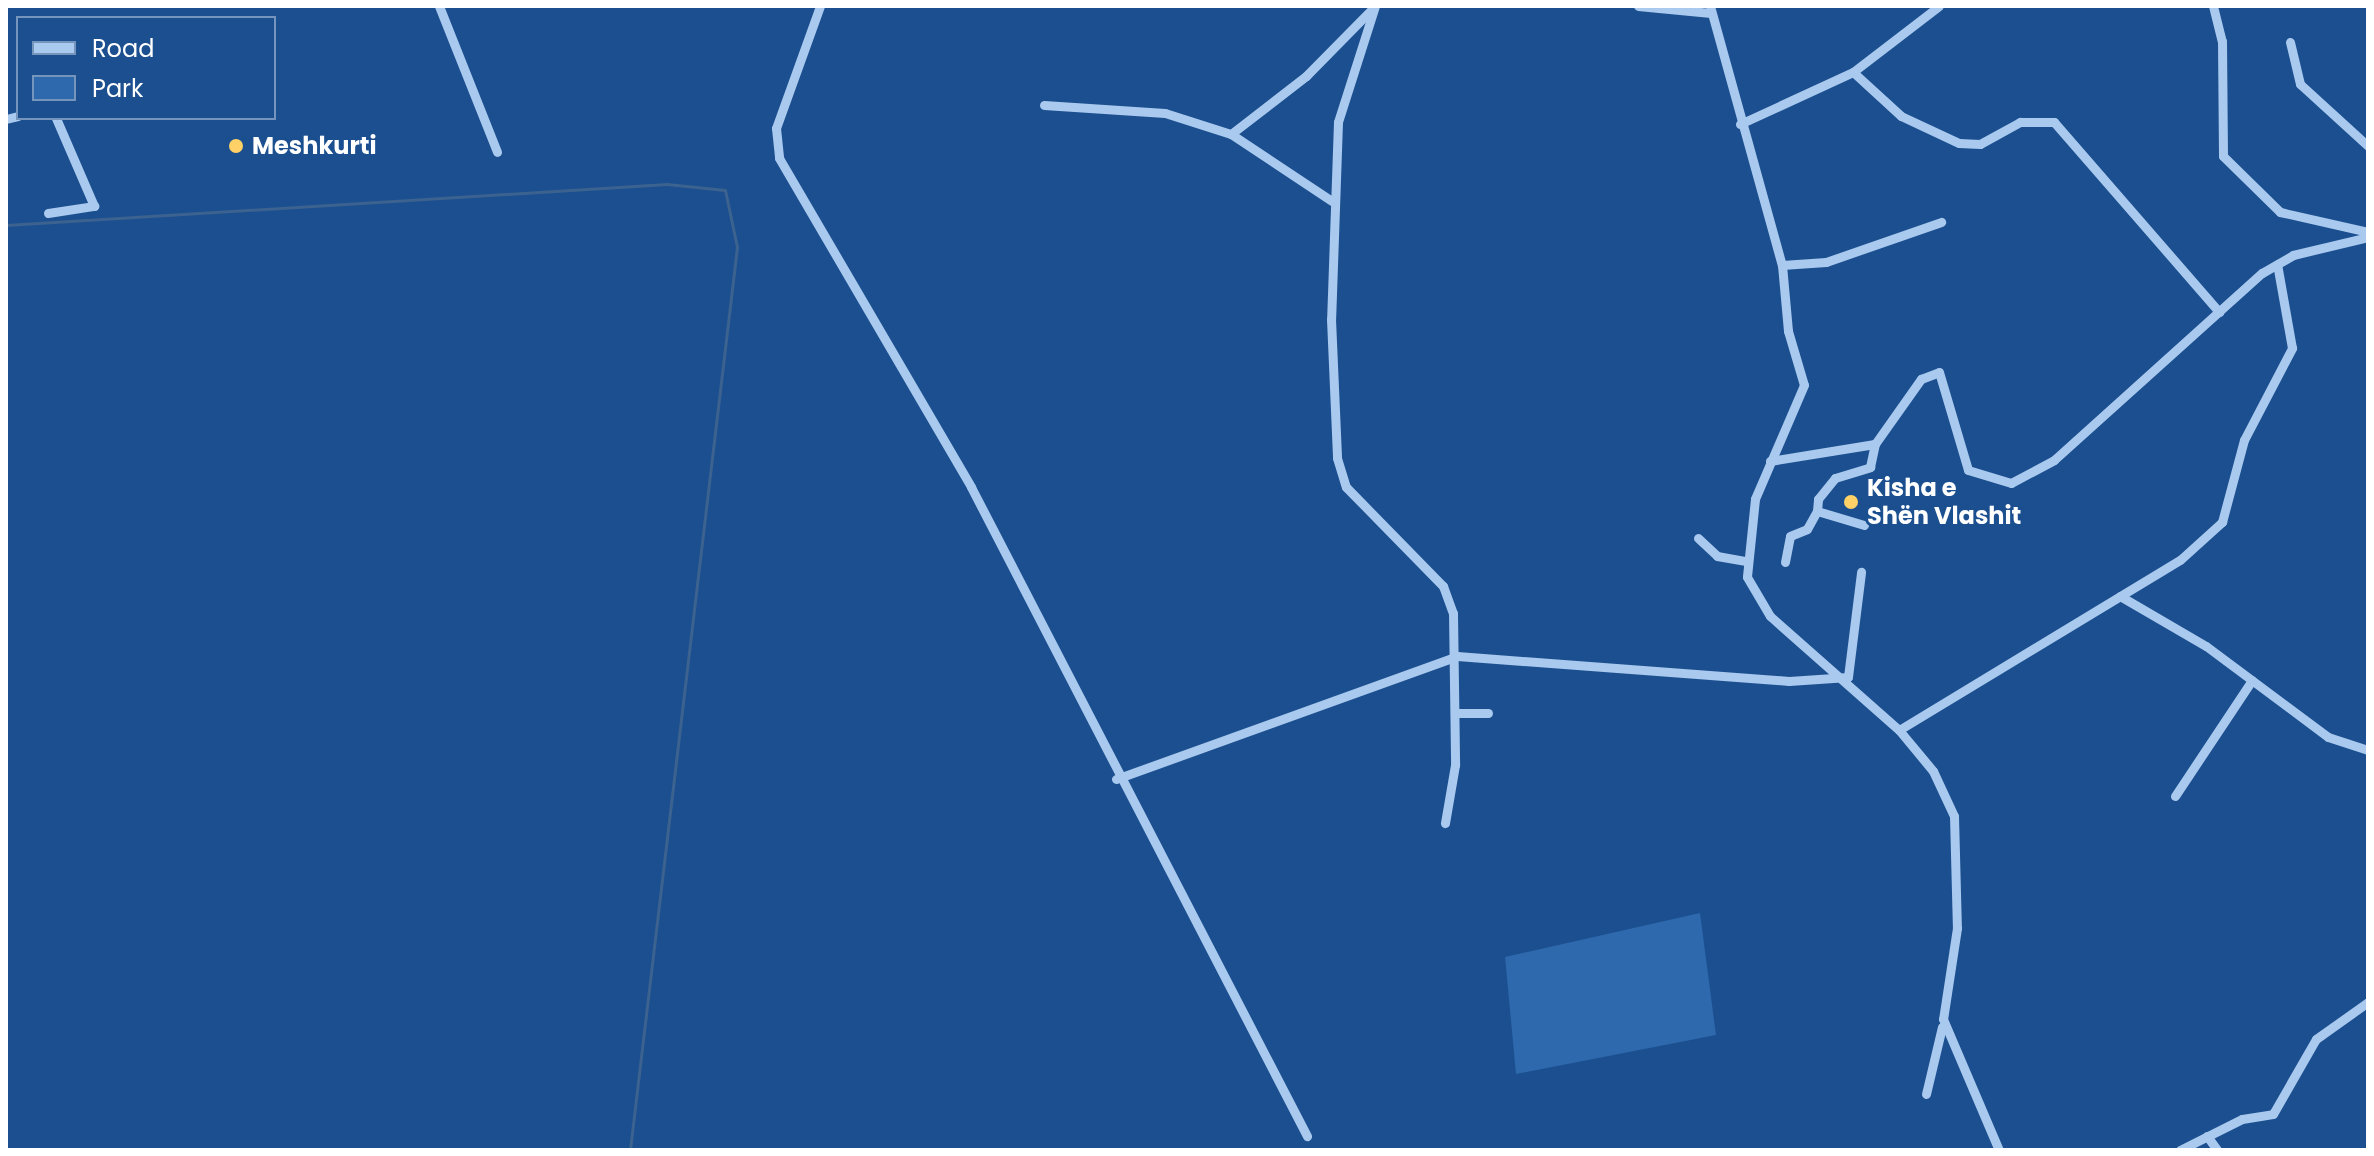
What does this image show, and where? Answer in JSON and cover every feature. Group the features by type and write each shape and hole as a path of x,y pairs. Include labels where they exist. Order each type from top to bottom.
{"street":[{"path":"439,6 497,152"},
{"path":"820,6 776,128 779,158 971,487 1116,779 1307,1136"},
{"path":"1231,134 1306,76 1371,6"},
{"path":"1371,6 1338,122 1332,201 1341,474 1357,500 1443,586 1457,656 1451,680 1456,713 1445,823"},
{"path":"1638,6 1710,10 1782,265 1788,331 1804,385 1755,499 1745,561 1755,596 1770,616 1848,677 1899,730 1933,771 1954,816 1957,928 1943,1019 1926,1094"},
{"path":"1740,124 1853,72 1939,6"},
{"path":"2213,6 2222,41 2223,156 2280,212 2368,234"},
{"path":"2290,42 2300,84 2368,146"},
{"path":"1853,72 1901,116 1959,143 1980,144 2020,122 2054,122 2219,312"},
{"path":"1044,105 1165,113 1231,134 1332,201"},
{"path":"48,213 94,206 57,120"},
{"path":"1782,265 1838,258 1941,222"},
{"path":"1785,562 1790,536 1807,529 1817,511 1824,485 1870,467 1875,444 1921,379 1939,372 1968,470 2011,483 2054,460 2277,264 2368,234"},
{"path":"1899,730 2180,560 2222,522 2244,440 2292,348 2277,264"},
{"path":"1770,461 1875,444"},
{"path":"1817,511 1864,525"},
{"path":"1698,538 1717,556 1745,561"},
{"path":"1848,677 1861,572"},
{"path":"2120,596 2252,680 2328,737 2368,750"},
{"path":"1116,779 1457,656 1789,681 1848,677"},
{"path":"2175,796 2252,680"},
{"path":"1456,713 1488,713"},
{"path":"2180,1150 2207,1136 2273,1114 2316,1039 2368,1002"},
{"path":"1943,1019 1999,1150"},
{"path":"2207,1136 2217,1150"}],"green space":[{"path":"1700,913 1716,1035 1516,1074 1505,957"}],"waterway":[{"path":"6,225 667,184 725,190 737,247 630,1150"}],"place":[{"name":"Meshkurti","path":"236,146"},
{"name":"Kisha e Shën Vlashit","path":"1851,502"}]}
